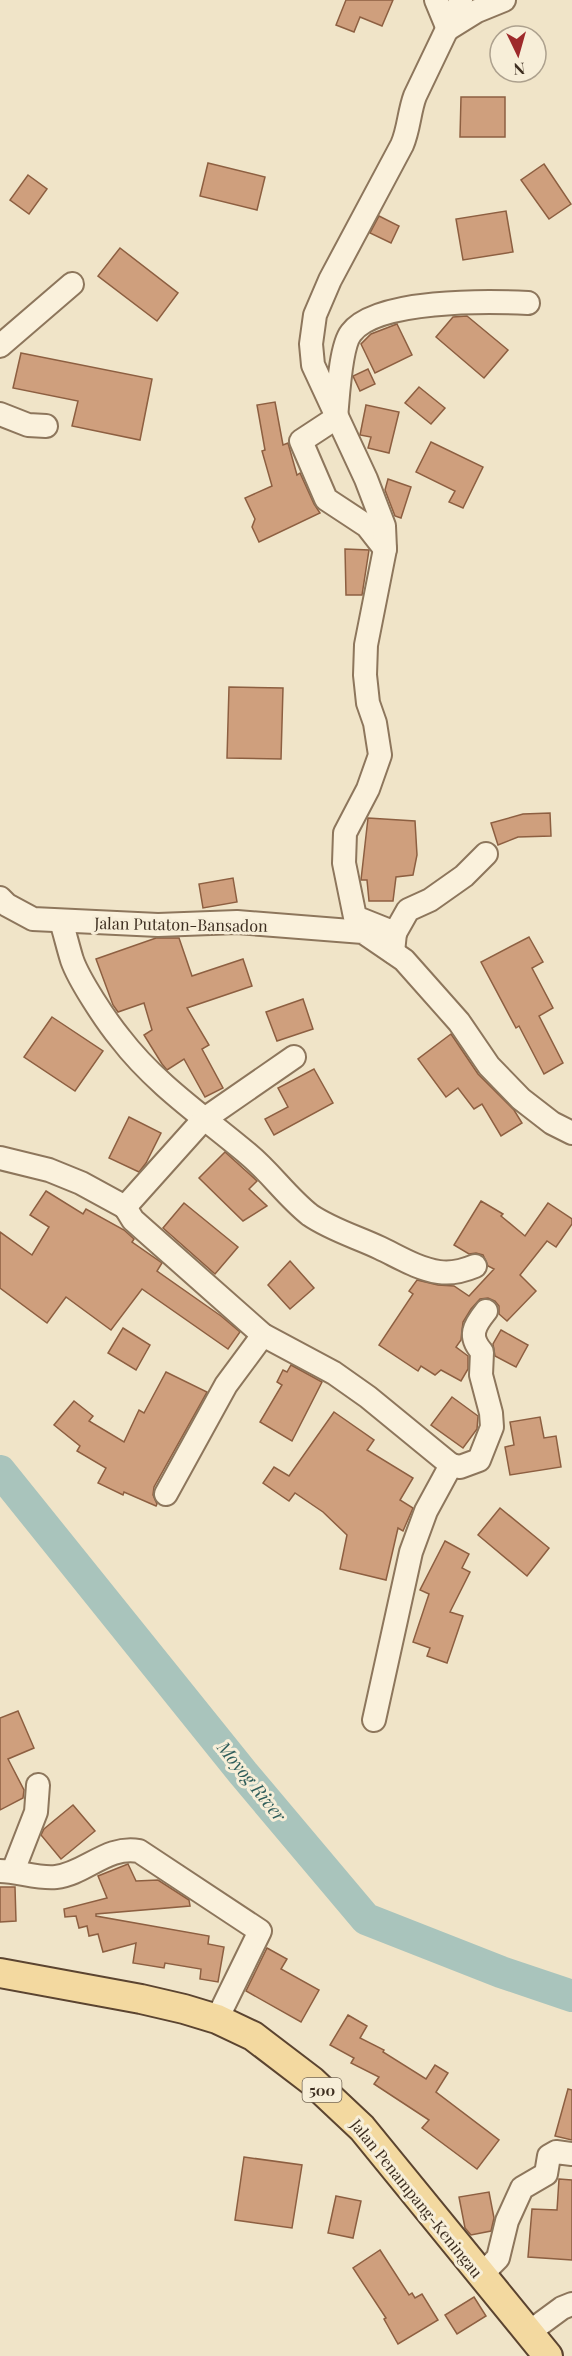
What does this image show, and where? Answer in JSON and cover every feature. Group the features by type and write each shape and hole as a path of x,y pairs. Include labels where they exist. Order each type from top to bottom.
{"main road":[{"name":"Jalan Penampang-Keningau","path":"0,1974 141,1999 217,2019 253,2036 340,2105 362,2128 548,2356"}],"street":[{"path":"436,0 448,29"},
{"path":"462,0 415,96 409,111 407,133 402,145 330,280 315,315 310,344 313,365 366,479 384,526 385,549 366,645 365,675 368,702 375,723 380,755 368,789 345,833 344,863 355,917 394,943 408,910 430,900 464,876 486,854"},
{"path":"448,29 477,11 504,0"},
{"path":"0,346 72,284"},
{"path":"385,549 367,526 326,499 301,441 336,418 345,347 351,332 371,318 393,311 472,301 528,303"},
{"path":"0,414 28,425 46,426"},
{"name":"Jalan Putaton-Bansadon","path":"0,898 7,905 33,919 158,924 237,922 363,932 394,943 404,960 459,1022 489,1066 520,1099 552,1123 572,1133"},
{"path":"61,921 73,962 119,1038 203,1120 250,1155 288,1196 327,1225 437,1272 452,1273 475,1266"},
{"path":"125,1207 203,1120 294,1057"},
{"path":"0,1158 49,1170 81,1183 125,1207 133,1220 263,1335 343,1379 399,1420 451,1465 460,1467 479,1460 492,1427 491,1413 481,1375 482,1352 475,1344 473,1336 478,1321 486,1311"},
{"path":"166,1494 226,1385 263,1335"},
{"path":"374,1720 411,1552 426,1511 451,1465"},
{"path":"38,1785 36,1812 7,1871 56,1877 115,1852 128,1849 139,1851 260,1931 217,2019"},
{"path":"481,2275 498,2258 507,2221 522,2188 546,2174 549,2156 556,2152 572,2154"},
{"path":"528,2333 562,2308 572,2304"}],"building":[{"path":"346,0 393,0 382,26 360,17 354,32 336,25"},
{"path":"461,97 505,97 505,137 460,137"},
{"path":"208,163 265,177 257,210 200,196"},
{"path":"544,164 571,204 549,219 521,180"},
{"path":"28,175 47,189 29,214 10,200"},
{"path":"506,211 513,252 463,260 456,219"},
{"path":"379,216 399,226 391,243 370,233"},
{"path":"120,248 178,293 157,321 98,276"},
{"path":"467,316 508,350 484,378 436,337 453,317"},
{"path":"397,324 412,355 375,373 361,344 371,334"},
{"path":"21,353 152,379 140,440 72,426 78,401 13,388"},
{"path":"368,369 375,384 360,391 353,376"},
{"path":"419,387 445,408 431,424 405,403"},
{"path":"275,402 283,445 288,443 297,475 300,473 320,513 259,542 252,527 255,519 245,498 272,486 262,451 265,450 257,405"},
{"path":"366,405 399,412 389,453 368,448 371,437 360,435"},
{"path":"431,442 483,467 463,508 449,502 455,491 416,472"},
{"path":"388,479 411,487 401,518 395,516 385,490"},
{"path":"345,549 369,550 362,595 346,595"},
{"path":"229,687 283,688 281,759 227,758"},
{"path":"550,813 551,836 518,837 498,845 491,823 523,814"},
{"path":"368,818 415,821 417,855 413,875 396,877 393,901 369,901 367,880 361,880"},
{"path":"233,878 237,902 203,908 199,884"},
{"path":"529,937 543,962 532,968 553,1008 539,1016 563,1063 544,1074 519,1026 516,1028 481,962"},
{"path":"156,938 179,938 192,976 243,959 252,986 187,1008 209,1045 202,1049 223,1088 205,1097 184,1059 167,1070 162,1064 144,1035 152,1030 144,1003 118,1012 113,1005 96,959"},
{"path":"303,999 313,1029 277,1041 266,1012"},
{"path":"52,1017 103,1051 75,1091 24,1057"},
{"path":"451,1034 478,1074 514,1110 522,1123 501,1136 482,1104 474,1109 458,1088 446,1097 418,1059"},
{"path":"314,1069 333,1103 274,1135 265,1119 288,1107 278,1088"},
{"path":"129,1117 161,1133 139,1172 109,1158"},
{"path":"225,1152 257,1181 249,1189 267,1206 243,1221 199,1178"},
{"path":"46,1191 83,1214 86,1209 124,1230 134,1239 132,1242 162,1263 157,1271 240,1332 228,1349 142,1289 111,1330 66,1297 47,1323 0,1288 0,1232 32,1255 49,1227 30,1215"},
{"path":"481,1201 503,1214 501,1216 525,1236 548,1203 572,1219 572,1224 556,1247 547,1241 520,1275 536,1291 507,1321 499,1314 499,1306 495,1301 488,1298 480,1299 471,1309 463,1322 461,1340 456,1347 468,1356 468,1369 461,1381 441,1370 435,1375 421,1366 418,1371 379,1345 413,1294 409,1291 417,1280 454,1286 469,1296 494,1269 488,1266 483,1255 469,1254 454,1245"},
{"path":"184,1203 238,1247 215,1274 163,1228"},
{"path":"290,1261 314,1288 290,1309 268,1285"},
{"path":"123,1328 150,1345 136,1370 108,1353"},
{"path":"501,1330 528,1345 516,1367 495,1356 493,1344"},
{"path":"291,1365 322,1382 292,1441 260,1422 282,1385 277,1382 283,1370 287,1372"},
{"path":"166,1372 207,1392 154,1487 153,1495 156,1506 124,1492 123,1495 98,1483 106,1468 77,1451 80,1446 54,1425 74,1401 93,1416 89,1421 124,1442 139,1410 144,1413"},
{"path":"452,1397 478,1416 477,1429 463,1448 431,1425"},
{"path":"334,1412 374,1440 367,1450 413,1478 400,1500 413,1508 403,1531 398,1528 386,1580 340,1569 347,1535 323,1512 295,1493 289,1501 263,1483 274,1467 289,1476"},
{"path":"540,1417 544,1438 556,1436 561,1467 510,1475 505,1447 514,1445 510,1422"},
{"path":"500,1508 549,1548 527,1576 478,1535"},
{"path":"445,1541 469,1554 462,1568 470,1572 450,1612 463,1616 447,1663 427,1656 430,1648 413,1642 429,1594 420,1590"},
{"path":"18,1711 34,1748 8,1759 24,1790 23,1798 0,1810 0,1718"},
{"path":"73,1805 95,1831 61,1859 41,1835 44,1829"},
{"path":"128,1864 136,1881 158,1880 189,1900 190,1906 96,1914 96,1916 209,1936 208,1944 224,1947 218,1982 200,1979 201,1969 165,1963 164,1968 133,1963 136,1943 103,1952 98,1934 89,1936 87,1926 79,1928 76,1916 65,1917 64,1909 107,1898 98,1876"},
{"path":"0,1887 15,1887 16,1921 0,1922"},
{"path":"267,1948 287,1959 281,1969 319,1990 301,2022 246,1991"},
{"path":"348,2015 367,2026 360,2038 384,2050 383,2052 426,2079 435,2065 448,2073 436,2092 499,2140 477,2169 422,2128 429,2120 374,2084 379,2077 351,2063 354,2058 330,2045"},
{"path":"568,2089 572,2090 572,2140 555,2136"},
{"path":"244,2157 302,2165 292,2228 235,2220"},
{"path":"559,2179 572,2180 572,2260 528,2257 532,2209 557,2210"},
{"path":"489,2192 494,2218 491,2231 471,2235 465,2228 459,2197"},
{"path":"336,2196 361,2201 353,2238 328,2233"},
{"path":"380,2250 409,2295 412,2293 415,2298 422,2294 438,2320 398,2344 384,2319 386,2318 353,2268"},
{"path":"474,2297 486,2316 457,2334 445,2315"}],"waterway":[{"name":"Moyog River","path":"0,1471 243,1773 366,1919 501,1972 572,1996"}]}
